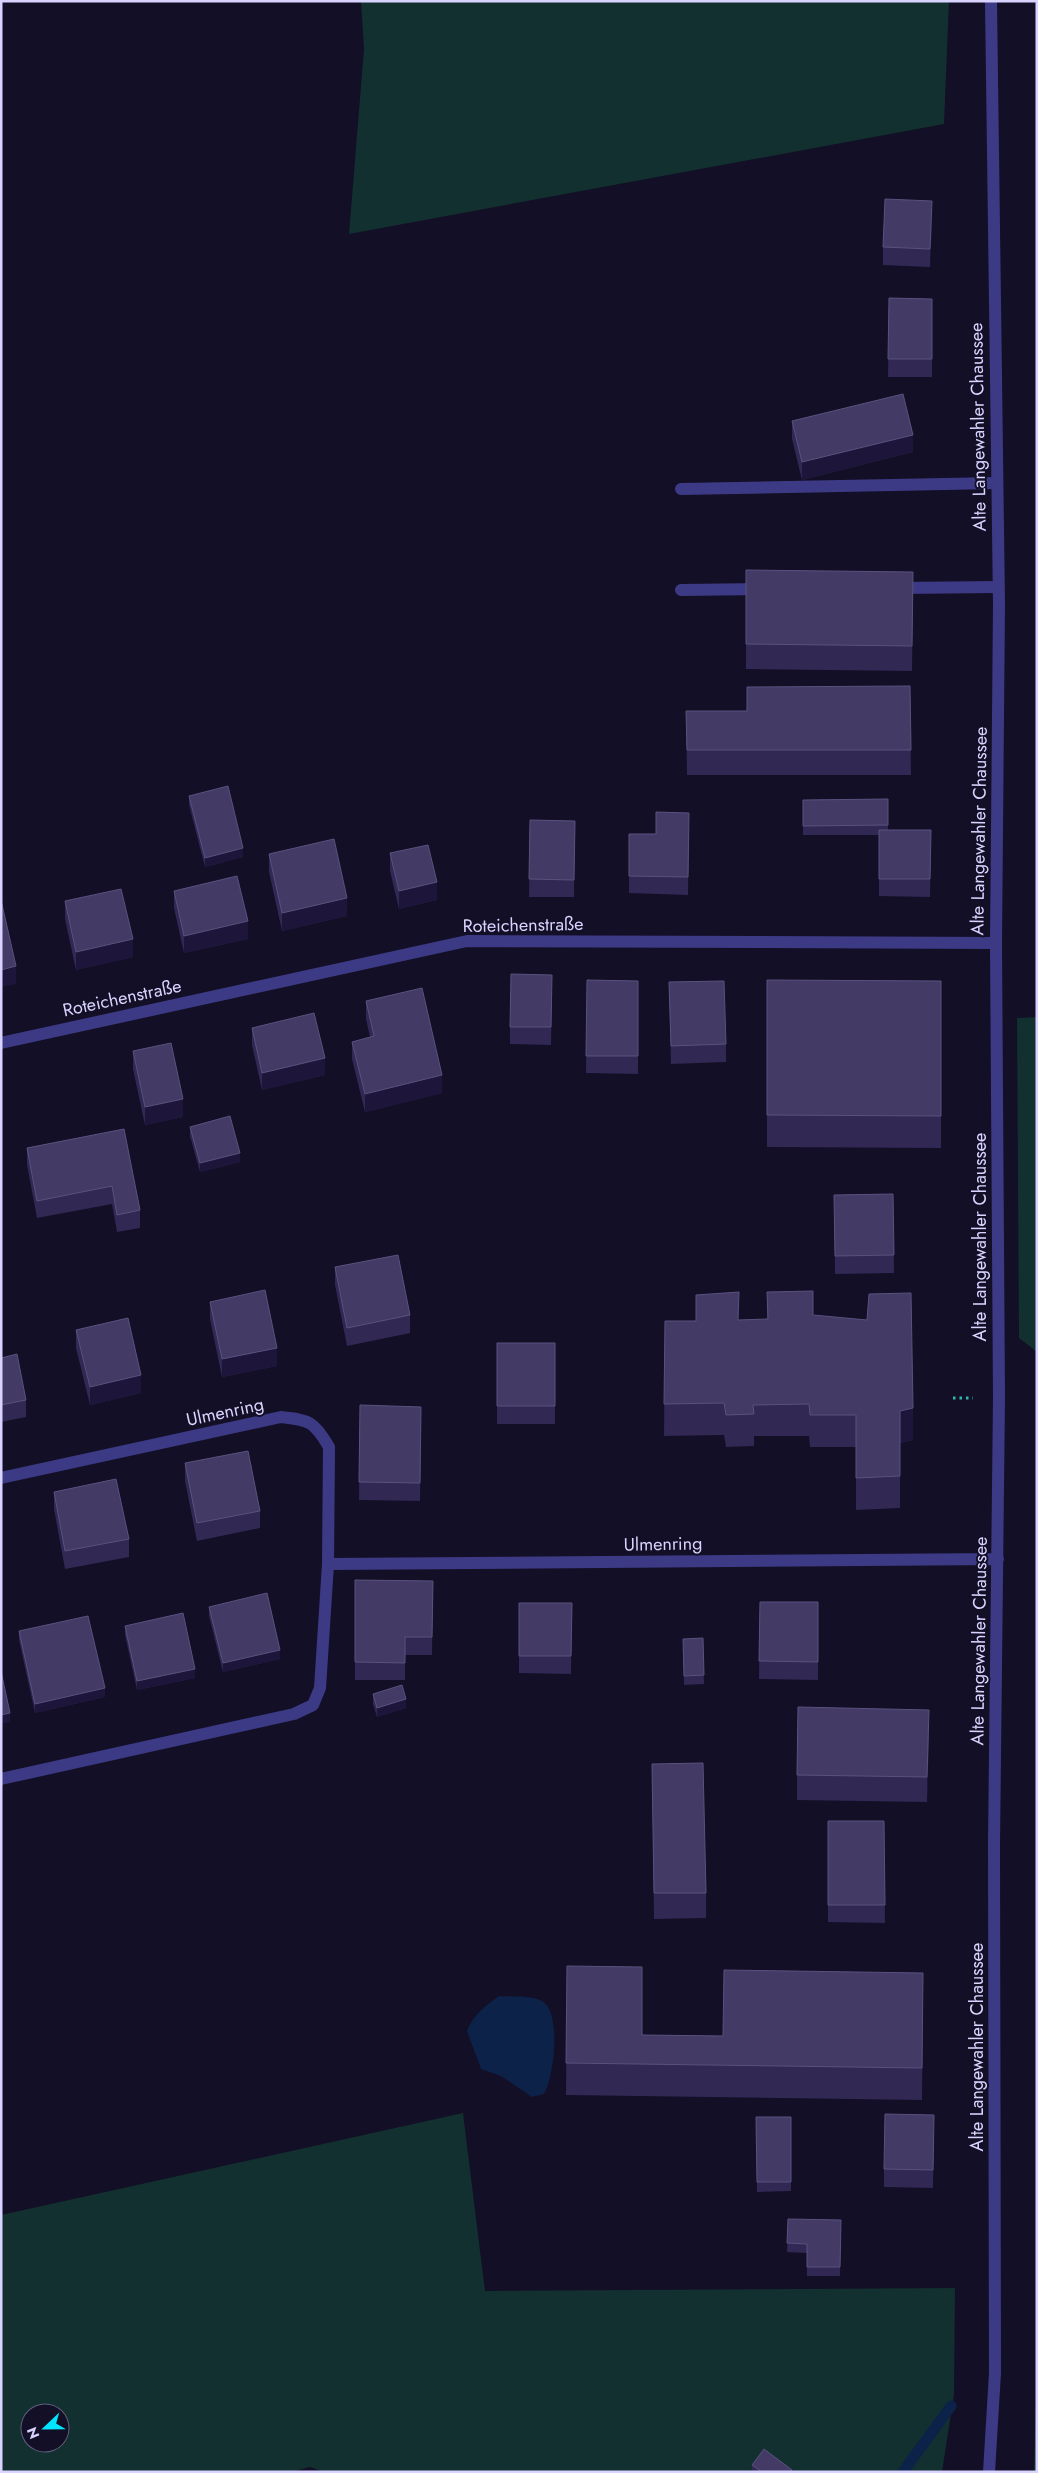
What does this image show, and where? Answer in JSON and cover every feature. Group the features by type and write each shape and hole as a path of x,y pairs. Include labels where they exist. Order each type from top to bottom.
{"street":[{"name":"Alte Langewahler Chaussee","path":"989,2472 995,2373 994,1835 998,1559 996,943 998,587 991,1"},
{"path":"682,489 997,483"},
{"path":"889,588 998,587"},
{"path":"681,590 780,589"},
{"name":"Roteichenstraße","path":"1,1042 467,941 996,943"},
{"name":"Ulmenring","path":"1,1478 281,1417 306,1420 320,1431 329,1447 328,1564 320,1688 314,1705 294,1714 1,1779"},
{"name":"Ulmenring","path":"328,1564 998,1559"}],"green space":[{"path":"361,1 949,1 944,124 349,234 364,49"},
{"path":"1037,1017 1037,1352 1019,1338 1017,1018"},
{"path":"463,2113 485,2291 955,2288 954,2394 942,2472 324,2472 310,2467 292,2472 1,2472 1,2215"},
{"path":"1037,2371 1037,2472 1033,2472 1034,2470"}],"water":[{"path":"499,1996 532,1998 542,2001 548,2007 552,2018 554,2045 551,2074 544,2094 532,2097 501,2076 481,2069 467,2031 484,2007"}],"building":[{"path":"885,199 932,201 930,249 883,247"},
{"path":"889,298 932,299 932,359 888,359"},
{"path":"903,394 913,435 802,462 792,421"},
{"path":"746,570 913,572 912,646 746,644"},
{"path":"910,686 911,750 687,750 686,711 747,711 747,687"},
{"path":"228,786 243,848 205,858 189,796"},
{"path":"888,799 888,825 803,826 803,800"},
{"path":"656,812 689,813 688,877 629,876 629,834 656,834"},
{"path":"530,820 575,821 574,880 529,879"},
{"path":"879,830 931,830 930,879 879,879"},
{"path":"334,839 347,898 282,913 269,854"},
{"path":"428,845 437,882 399,891 390,853"},
{"path":"237,876 248,921 184,936 174,891"},
{"path":"121,889 133,939 76,952 65,901"},
{"path":"1,900 16,966 1,970"},
{"path":"511,974 552,975 551,1027 510,1027"},
{"path":"587,980 638,981 638,1056 586,1056"},
{"path":"767,980 941,981 941,1116 767,1115"},
{"path":"724,981 726,1044 671,1046 669,982"},
{"path":"422,988 442,1075 365,1094 352,1042 374,1036 366,1001"},
{"path":"314,1013 325,1058 262,1073 252,1028"},
{"path":"171,1043 183,1099 145,1107 133,1051"},
{"path":"230,1116 240,1153 200,1163 190,1127"},
{"path":"124,1129 140,1210 117,1215 112,1186 37,1201 27,1148"},
{"path":"893,1194 894,1255 835,1256 834,1195"},
{"path":"398,1255 410,1315 347,1328 335,1267"},
{"path":"265,1290 277,1348 222,1359 210,1302"},
{"path":"813,1291 813,1315 867,1320 869,1294 911,1293 913,1408 900,1411 900,1476 856,1478 856,1415 810,1415 809,1404 753,1405 754,1414 726,1415 724,1403 664,1404 665,1321 696,1321 696,1295 739,1292 738,1320 768,1319 767,1292"},
{"path":"128,1318 141,1375 90,1387 76,1330"},
{"path":"497,1343 555,1343 555,1406 497,1406"},
{"path":"17,1354 26,1400 1,1405 1,1358"},
{"path":"360,1405 421,1407 420,1483 359,1482"},
{"path":"248,1451 260,1511 197,1523 185,1463"},
{"path":"116,1479 129,1539 65,1551 54,1492"},
{"path":"355,1580 433,1581 432,1637 405,1637 405,1663 355,1662"},
{"path":"267,1593 280,1650 223,1663 209,1607"},
{"path":"760,1602 818,1602 818,1662 759,1661"},
{"path":"519,1603 572,1603 571,1656 519,1656"},
{"path":"183,1613 195,1669 137,1681 125,1626"},
{"path":"88,1616 105,1688 35,1704 19,1631"},
{"path":"703,1638 704,1675 684,1676 683,1639"},
{"path":"1,1671 10,1713 1,1715"},
{"path":"402,1685 406,1699 377,1708 373,1694"},
{"path":"798,1707 929,1710 927,1777 797,1775"},
{"path":"703,1763 706,1893 654,1893 652,1764"},
{"path":"828,1821 884,1821 885,1905 828,1905"},
{"path":"567,1966 642,1967 642,2035 723,2036 724,1970 923,1973 922,2068 566,2063"},
{"path":"885,2114 934,2115 933,2170 884,2169"},
{"path":"756,2117 791,2117 791,2182 757,2182"},
{"path":"788,2219 841,2220 840,2267 807,2267 807,2244 787,2243"},
{"path":"764,2449 792,2470 791,2472 762,2472 752,2465"}],"waterway":[{"path":"903,2472 951,2406"}]}
